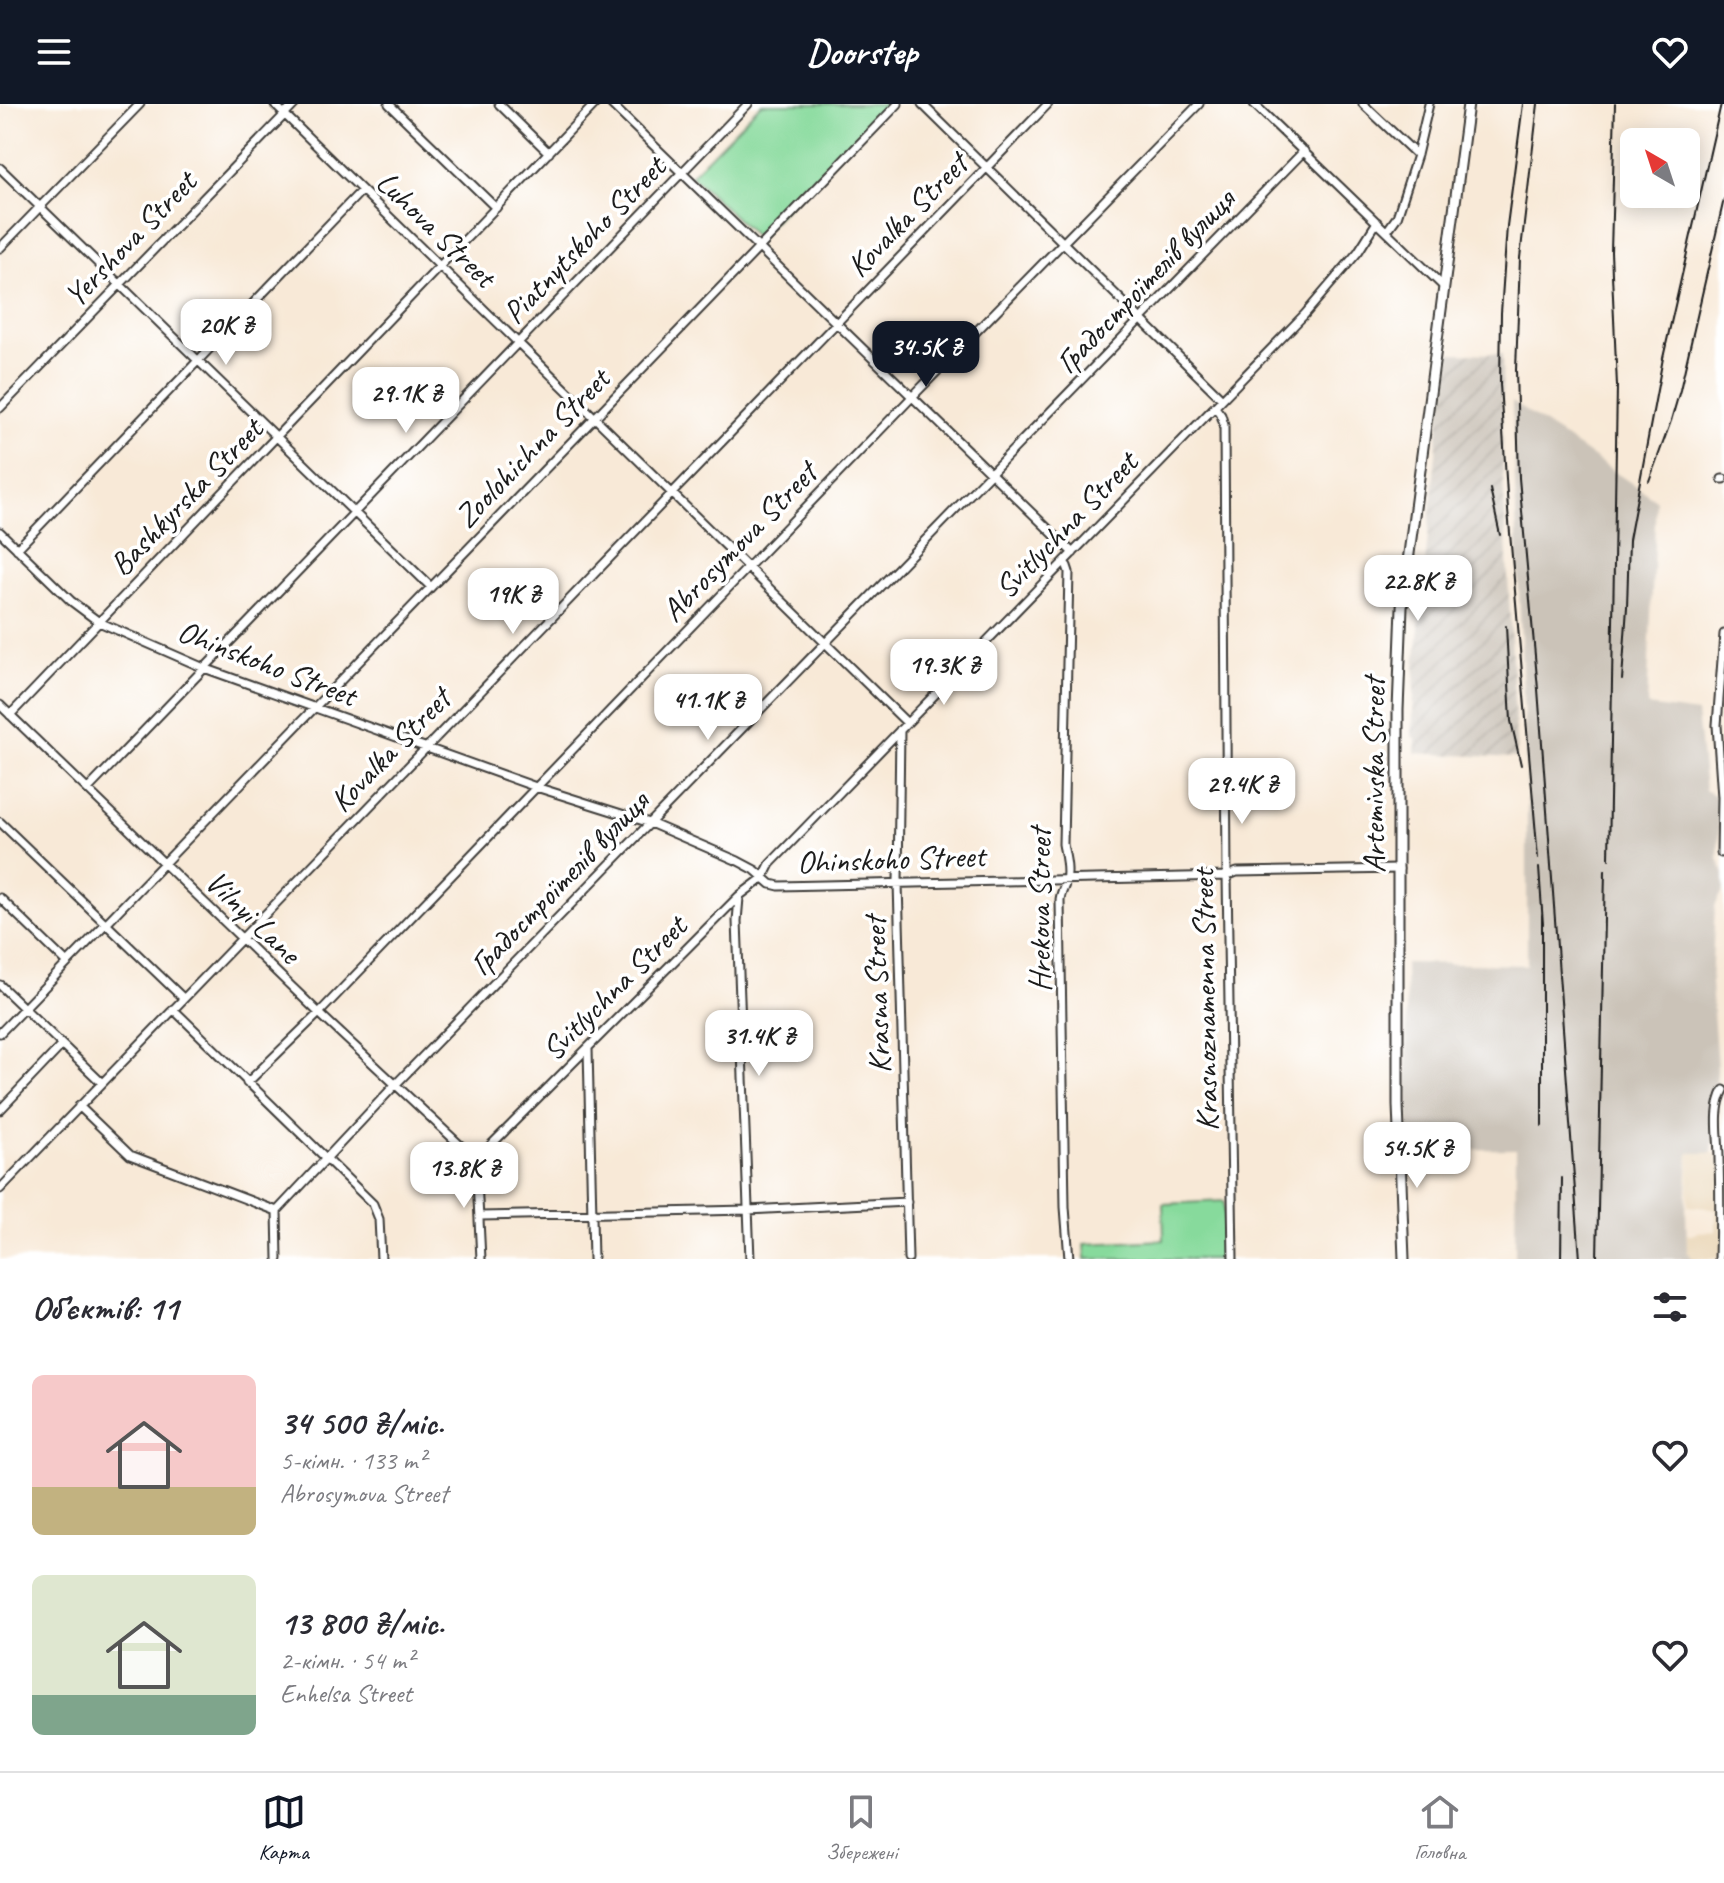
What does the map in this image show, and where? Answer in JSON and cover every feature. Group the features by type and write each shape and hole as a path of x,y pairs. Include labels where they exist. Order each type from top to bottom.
{"main road":[{"name":"Artemivska Street","path":"1404,1259 1399,1123 1398,710 1402,607 1468,104"}],"street":[{"path":"0,248 140,104"},
{"name":"Luhova Street","path":"274,104 907,723"},
{"name":"Yershova Street","path":"0,408 295,104"},
{"path":"389,104 496,208"},
{"path":"499,104 549,153"},
{"name":"Bashkyrska Street","path":"10,715 595,104"},
{"path":"611,104 1073,553"},
{"name":"Piatnytskoho Street","path":"88,789 748,104"},
{"name":"Zoolohichna Street","path":"0,1033 898,104"},
{"path":"922,104 1222,399"},
{"name":"Kovalka Street","path":"0,1189 1048,104"},
{"name":"Abrosymova Street","path":"247,1083 319,1013 912,397 1199,104"},
{"path":"1254,104 1444,287"},
{"path":"1363,104 1417,155"},
{"path":"1387,231 1397,217 1429,104"},
{"name":"Градостроїтелiв вулиця","path":"277,1211 395,1085 1304,151"},
{"path":"0,168 431,587"},
{"path":"17,549 362,190"},
{"name":"Svitlychna Street","path":"476,1160 739,896 763,878 770,864 1305,314 1358,252 1377,222"},
{"name":"Krasnoznamenna Street","path":"1215,407 1224,425 1233,1259"},
{"name":"Ohinskoho Street","path":"0,532 71,601 99,622 204,668 536,787 650,823 738,861 779,886 1399,869"},
{"name":"Hrekova Street","path":"1064,562 1069,572 1063,844 1066,879 1060,901 1069,1259"},
{"path":"1721,853 1722,797 1717,725 1724,634"},
{"name":"Vilnyi Lane","path":"0,705 476,1160"},
{"name":"Krasna Street","path":"900,730 898,882 908,1259"},
{"path":"0,822 183,998"},
{"path":"739,896 737,921 750,1259"},
{"path":"0,898 67,963"},
{"path":"0,985 102,1083"},
{"path":"173,1009 373,1204 378,1211 381,1259"},
{"path":"0,1110 62,1045"},
{"path":"588,1049 593,1259"},
{"path":"1719,1259 1717,1131 1718,1101 1724,1090"},
{"path":"79,1106 130,1155 277,1211 278,1259"},
{"path":"476,1160 481,1259"},
{"path":"480,1216 748,1210 907,1202"}],"shaded area":[{"path":"1446,353 1502,354 1503,477 1517,758 1415,753 1416,738 1412,737 1415,667"},
{"path":"1512,402 1656,500 1647,706 1697,713 1705,790 1720,798 1718,858 1724,874 1724,889 1715,906 1711,983 1717,1068 1712,1153 1689,1153 1687,1252 1693,1259 1515,1259 1516,1149 1409,1150 1405,963 1527,965 1527,801"},
{"path":"1689,1153 1724,1153 1724,1259 1693,1259 1687,1253 1687,1234 1716,1231 1716,1209 1688,1206"}],"green space":[{"path":"761,104 887,104 757,238 691,175"},
{"path":"1224,1201 1225,1259 1086,1259 1085,1244 1164,1240 1163,1204"}],"railway":[{"path":"1523,104 1507,226 1500,384 1538,858"},
{"path":"1538,104 1520,258 1516,370 1519,478 1538,689 1580,1259"},
{"path":"1609,859 1617,386 1611,252 1615,104"},
{"path":"1622,680 1629,540 1663,358 1721,104"},
{"path":"1649,481 1680,390 1724,199"},
{"path":"1490,489 1500,535"},
{"path":"1506,626 1511,721 1521,765"},
{"path":"1539,868 1543,924"},
{"path":"1597,1259 1605,870"},
{"path":"1542,915 1542,1126"},
{"path":"1561,1259 1562,1178"}]}
